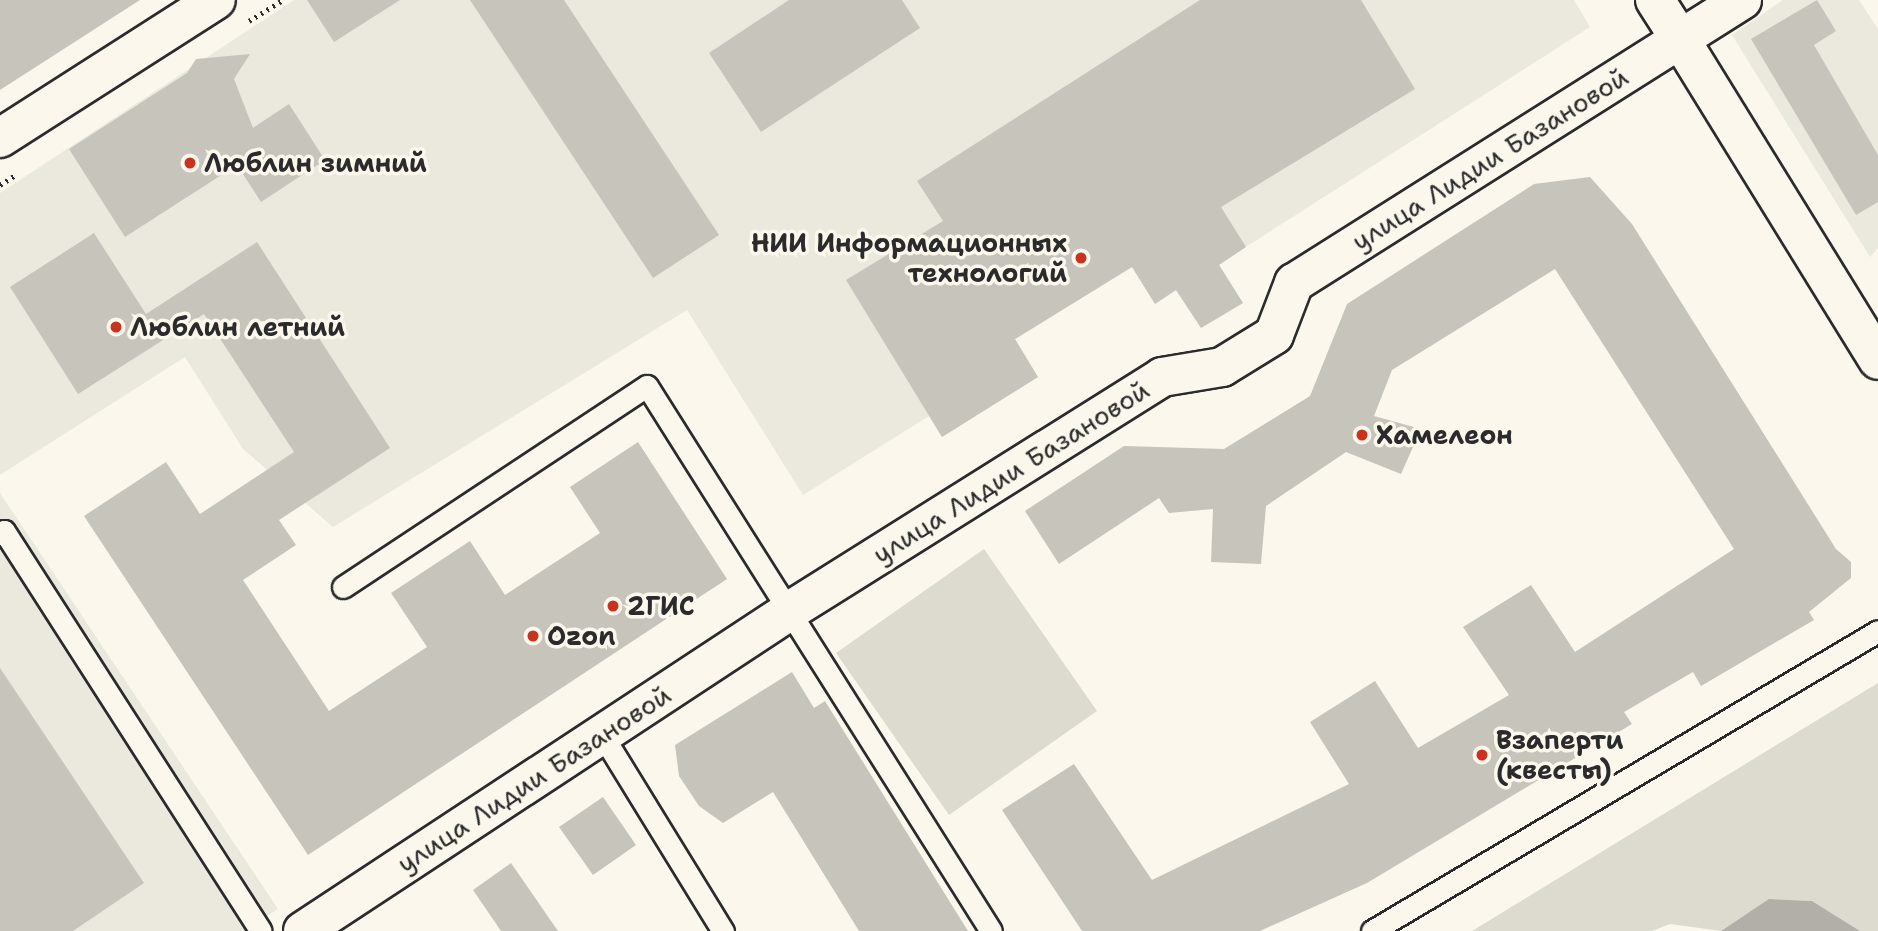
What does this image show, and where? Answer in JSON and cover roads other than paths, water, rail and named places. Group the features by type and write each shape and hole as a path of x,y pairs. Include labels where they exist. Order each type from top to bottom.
{"street":[{"path":"0,138 216,0"},
{"path":"1655,0 1878,360"},
{"name":"улица Лидии Базановой","path":"303,931 791,610 1162,377 1222,368 1274,335 1294,283 1742,0"}],"lane":[{"path":"343,587 647,386 791,610 991,931"},
{"path":"0,534 4,531 261,931"},
{"path":"1372,931 1878,631"},
{"path":"601,733 723,931"}],"place":[{"name":"Люблин зимний","path":"190,163"},
{"name":"НИИ Информационных технологий","path":"1081,258"},
{"name":"Люблин летний","path":"116,327"},
{"name":"Хамелеон","path":"1362,435"},
{"name":"2ГИС","path":"613,606"},
{"name":"Ozon","path":"533,636"},
{"name":"Взаперти (квесты)","path":"1482,755"}]}
